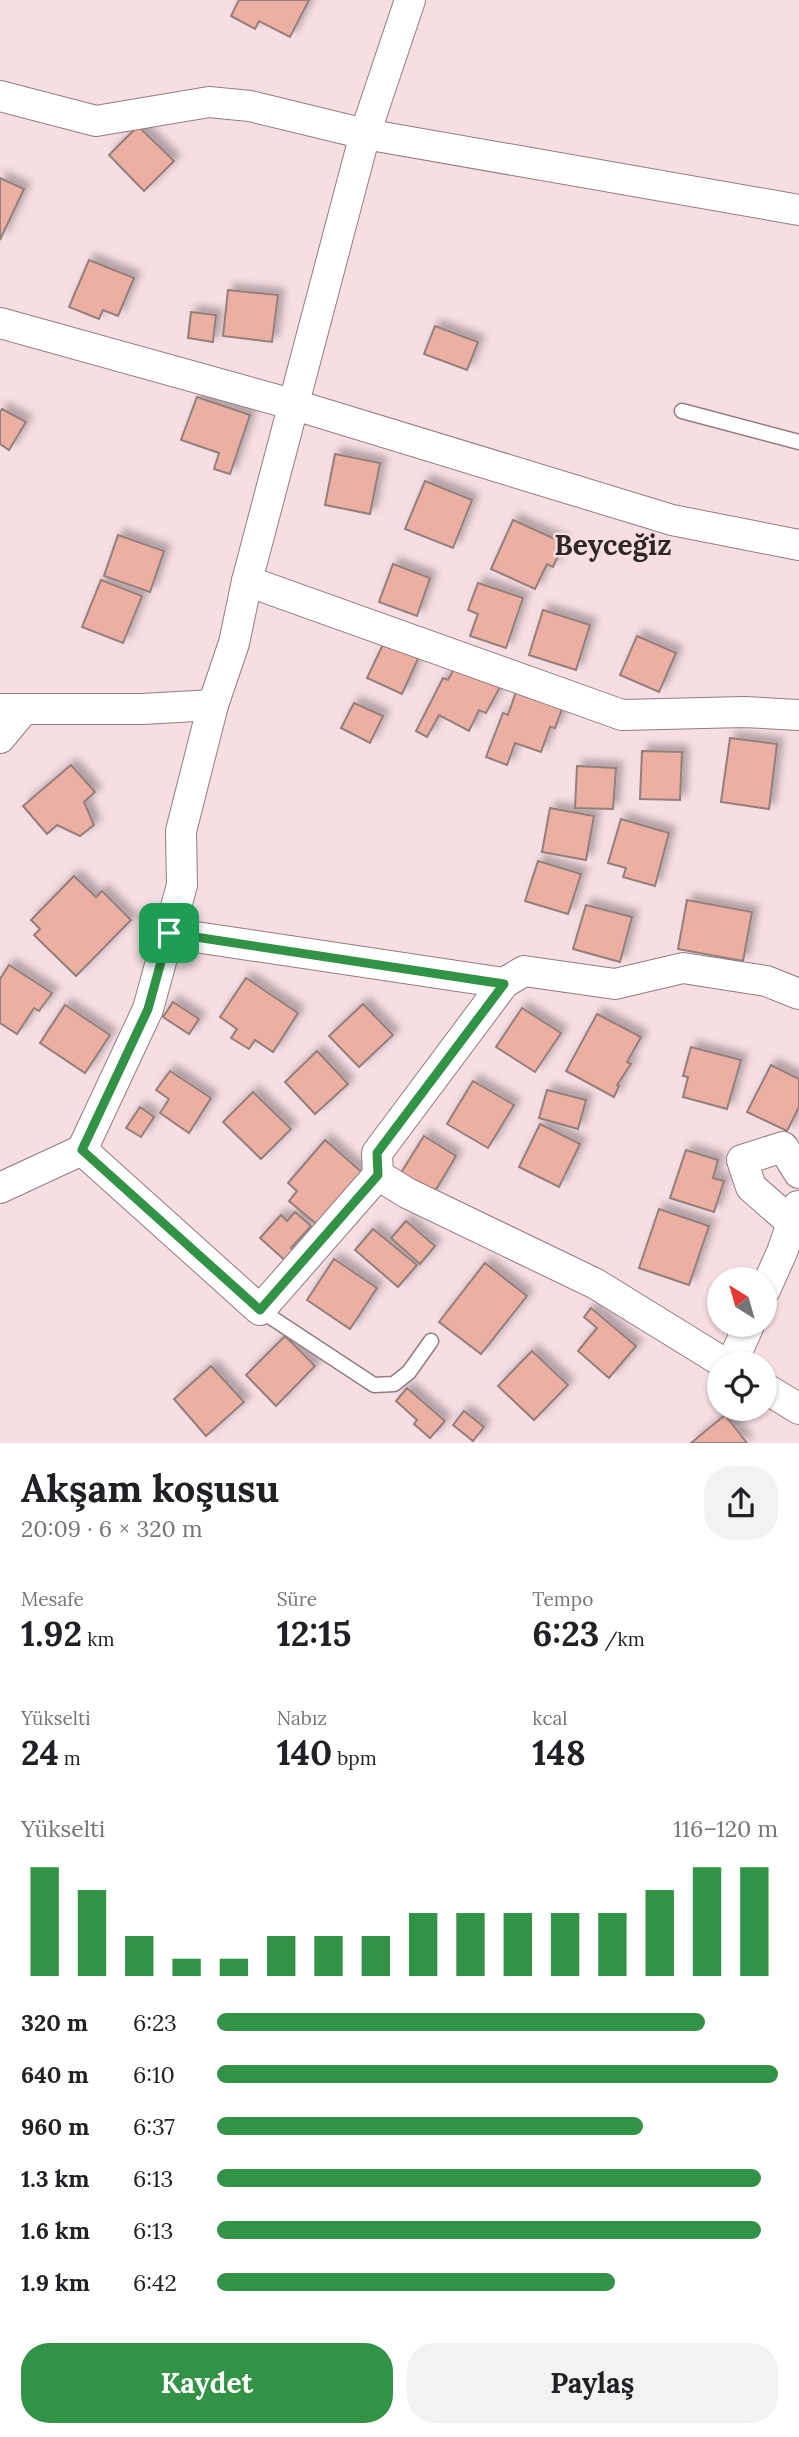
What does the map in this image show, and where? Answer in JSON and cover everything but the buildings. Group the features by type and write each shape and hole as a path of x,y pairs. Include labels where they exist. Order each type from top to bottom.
{"street":[{"path":"0,1188 82,1150 148,1009 182,885 181,831 213,705 234,643 247,581 365,134 410,0"},
{"path":"0,96 96,121 209,102 250,106 365,134 799,210"},
{"path":"0,323 295,405 672,520 799,545"},
{"path":"247,581 622,715 744,712 799,715"},
{"path":"0,738 12,709 143,709 213,705"},
{"path":"169,933 504,984"},
{"path":"82,1150 260,1310 378,1175 377,1153 504,984 524,971 615,984 682,968 766,981 799,994"},
{"path":"774,1267 796,1213 741,1194 742,1160 783,1147 799,1173"},
{"path":"378,1175 407,1193 596,1284 707,1353"},
{"path":"777,1395 799,1409"}],"lane":[{"path":"682,411 799,442"},
{"path":"260,1310 374,1385 394,1384 409,1372 431,1341"}],"district":[{"name":"Beyceğiz","path":"613,545"}],"route":[{"path":"169,933 504,984 377,1153 378,1175 260,1310 82,1150 148,1009 169,933"}]}
